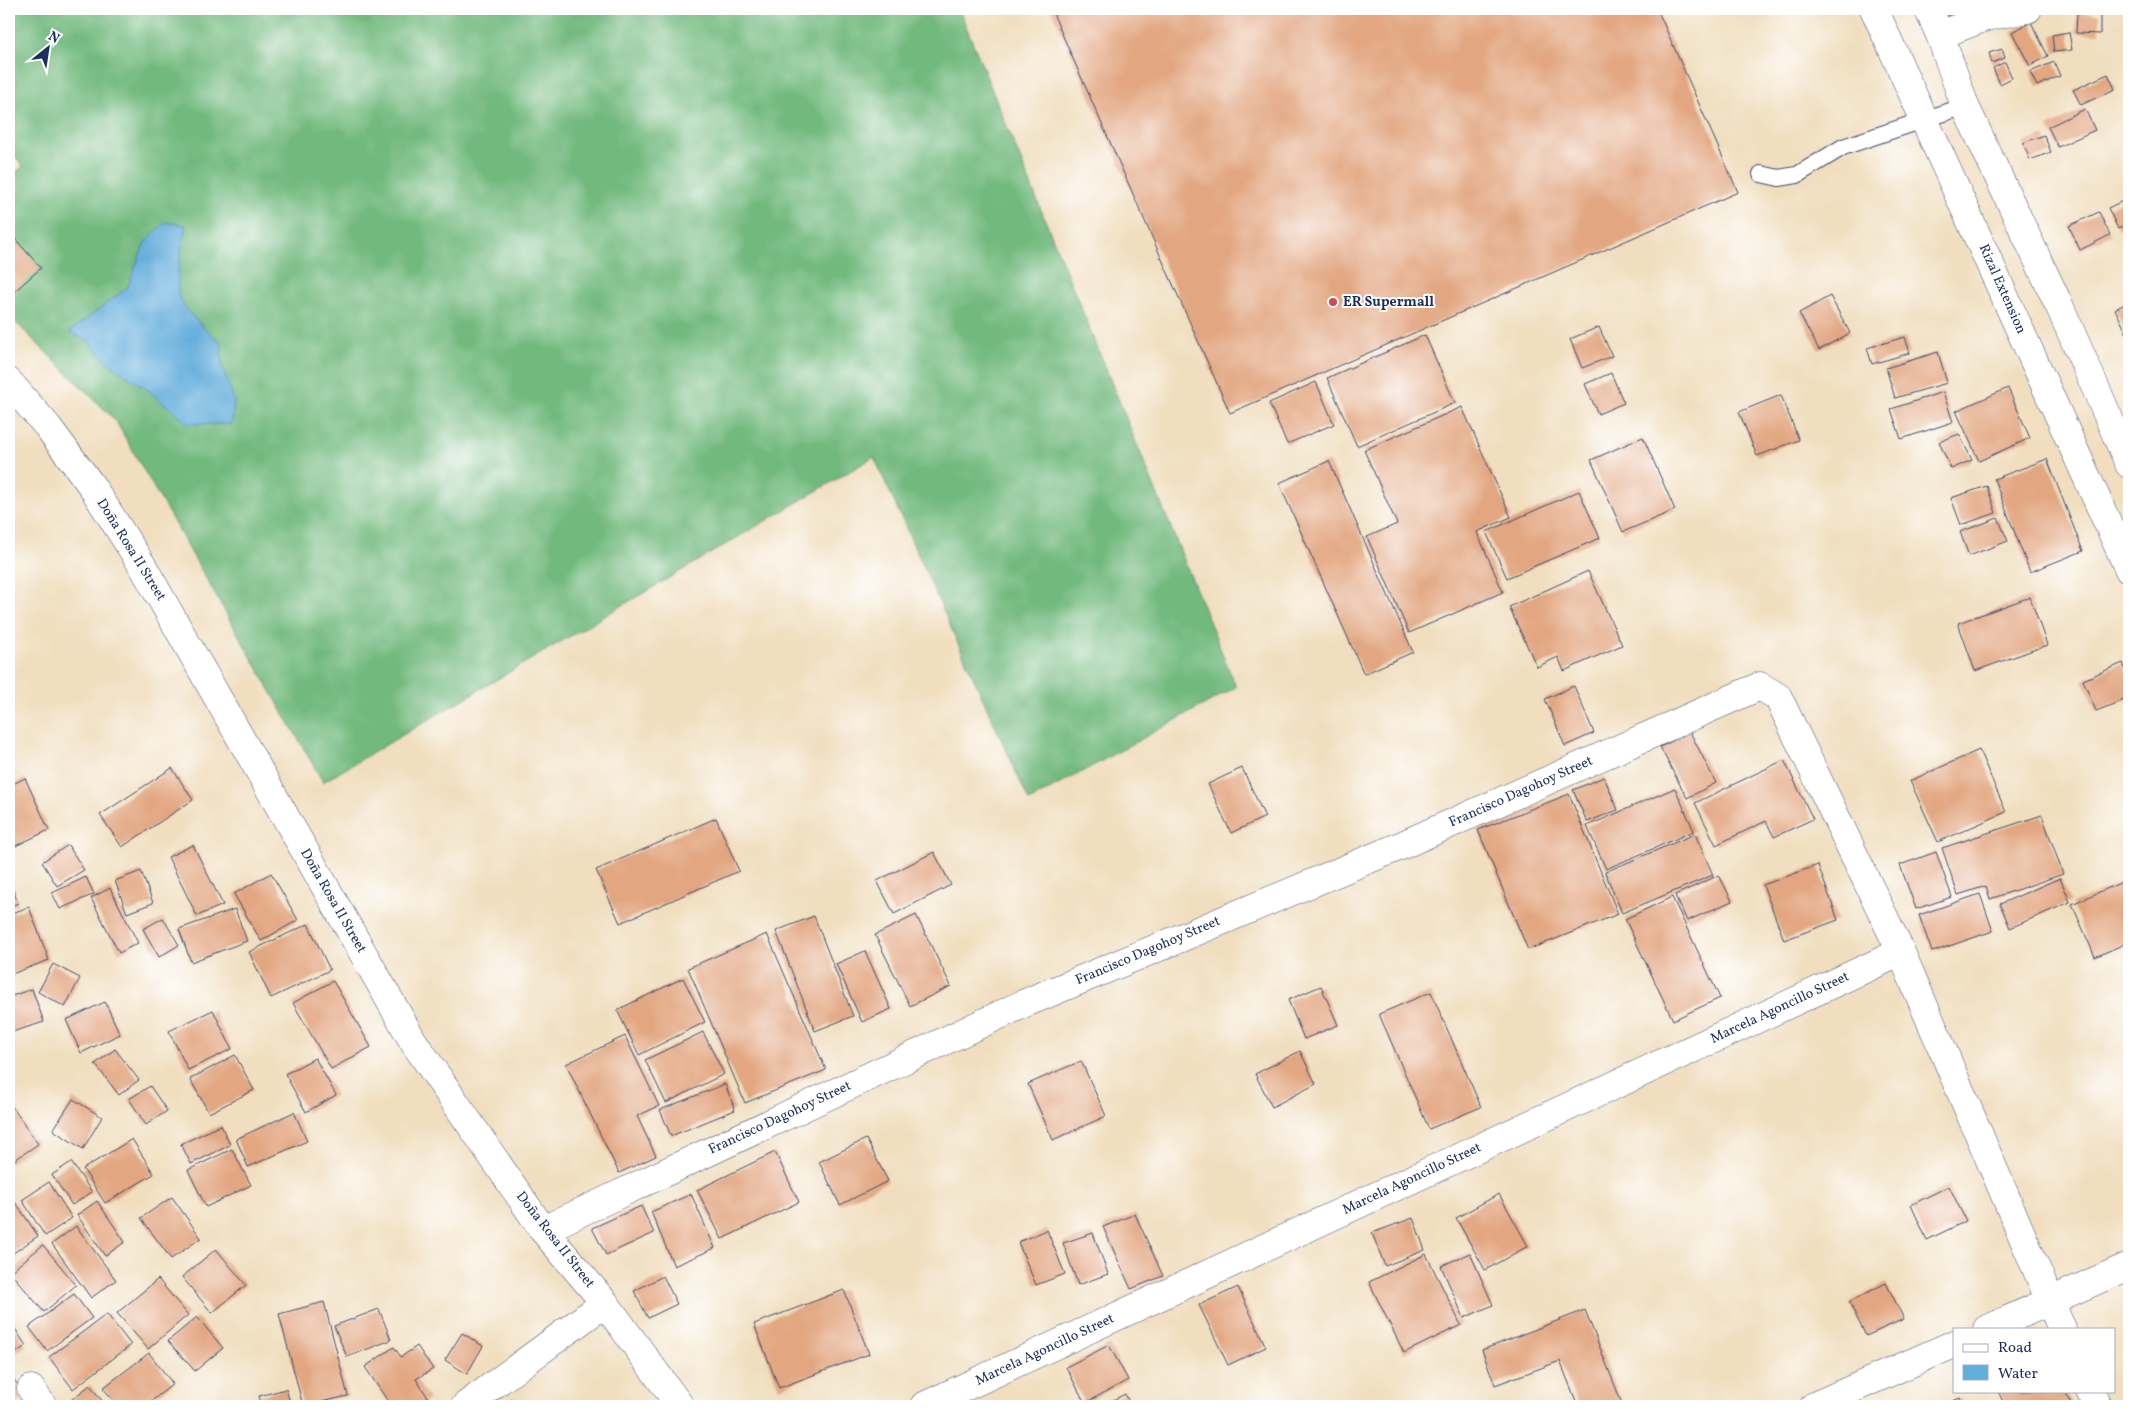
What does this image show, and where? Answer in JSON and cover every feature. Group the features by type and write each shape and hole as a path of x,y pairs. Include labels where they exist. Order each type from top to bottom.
{"street":[{"name":"Rizal Extension","path":"1874,9 1925,120 2121,529 2129,570"},
{"path":"1928,9 1940,35 1965,106 2059,306 2129,464"},
{"path":"1940,35 1986,17 2028,9"},
{"name":"Doña Rosa II Street","path":"9,382 48,427 91,485 142,565 413,1041 543,1230 605,1303 680,1406"},
{"name":"Francisco Dagohoy Street","path":"543,1230 1023,1004 1398,847 1760,686 1778,697 1901,952"},
{"path":"1901,952 2062,1328"},
{"name":"Marcela Agoncillo Street","path":"924,1406 1901,952"},
{"path":"1990,1328 2129,1266"},
{"path":"465,1406 605,1303"},
{"path":"1814,1406 1953,1344"},
{"path":"2090,1392 2097,1406"}],"lane":[{"path":"1760,174 1779,178 1797,175 1844,147 1965,106"}],"green space":[{"path":"9,9 959,9 1236,687 1029,801 874,457 323,782 115,420 9,316 9,179 23,166 9,149"}],"water":[{"path":"165,222 186,225 181,251 179,296 191,315 221,342 222,365 234,401 232,424 189,424 149,391 111,365 88,341 69,332 127,288 145,242"}],"building":[{"name":"ER Supermall","path":"1051,9 1657,9 1738,192 1230,413"},
{"path":"1946,9 1974,9 1950,19"},
{"path":"2077,13 2100,14 2100,34 2076,33"},
{"path":"2031,22 2048,56 2030,66 2012,32"},
{"path":"2069,32 2072,50 2054,52 2052,35"},
{"path":"2002,49 2005,58 1992,63 1989,53"},
{"path":"2005,62 2012,78 2000,84 1993,68"},
{"path":"2054,62 2060,76 2037,86 2030,72"},
{"path":"2108,74 2115,89 2081,105 2073,90"},
{"path":"2085,109 2095,130 2058,147 2048,127"},
{"path":"2044,135 2051,152 2030,160 2023,143"},
{"path":"2129,198 2129,223 2118,229 2108,208"},
{"path":"2099,212 2110,235 2080,250 2069,226"},
{"path":"9,232 41,268 9,296"},
{"path":"1830,296 1850,333 1819,350 1799,313"},
{"path":"2129,302 2129,338 2115,309"},
{"path":"1599,327 1612,356 1582,368 1570,339"},
{"path":"1425,335 1455,403 1357,446 1327,378"},
{"path":"1905,337 1910,353 1872,364 1867,348"},
{"path":"1938,352 1947,383 1895,398 1886,368"},
{"path":"1611,373 1624,403 1598,414 1585,384"},
{"path":"1316,382 1334,424 1287,444 1269,403"},
{"path":"2008,388 2030,438 1979,461 1956,411"},
{"path":"1943,392 1953,422 1901,439 1891,409"},
{"path":"1781,395 1799,440 1757,456 1739,412"},
{"path":"1462,407 1511,517 1477,532 1503,592 1409,633 1367,537 1397,524 1364,450"},
{"path":"1959,434 1972,460 1951,469 1939,442"},
{"path":"1643,437 1675,510 1623,532 1591,460"},
{"path":"2047,459 2083,551 2030,572 1994,479"},
{"path":"1329,461 1413,652 1364,674 1279,483"},
{"path":"1987,486 1996,513 1961,525 1951,498"},
{"path":"1579,491 1600,538 1507,578 1486,532"},
{"path":"1998,518 2008,541 1969,556 1960,532"},
{"path":"1588,571 1622,645 1564,671 1558,657 1537,667 1509,607"},
{"path":"2030,597 2047,645 1975,671 1958,623"},
{"path":"2123,663 2129,679 2129,698 2096,711 2083,680"},
{"path":"1574,686 1594,733 1565,746 1545,699"},
{"path":"1690,732 1716,783 1687,798 1660,747"},
{"path":"1979,750 2006,812 1938,842 1910,781"},
{"path":"1784,760 1813,819 1774,837 1766,821 1716,845 1695,803"},
{"path":"172,768 193,800 122,847 100,815"},
{"path":"1242,768 1265,817 1231,833 1208,784"},
{"path":"1604,777 1618,810 1587,822 1573,790"},
{"path":"25,778 49,830 9,849 9,786"},
{"path":"1675,788 1694,831 1606,869 1587,826"},
{"path":"1569,794 1618,914 1528,950 1478,830"},
{"path":"2042,815 2063,874 1990,899 1986,886 1958,895 1942,848"},
{"path":"716,818 739,871 620,923 596,870"},
{"path":"1695,834 1713,875 1622,913 1605,872"},
{"path":"68,845 84,870 57,886 42,862"},
{"path":"193,845 223,905 197,916 168,857"},
{"path":"934,852 951,885 894,914 877,881"},
{"path":"1936,852 1952,897 1916,909 1900,865"},
{"path":"1818,865 1838,920 1784,940 1763,885"},
{"path":"141,871 153,903 127,913 115,881"},
{"path":"271,873 298,920 261,941 234,894"},
{"path":"1719,875 1732,901 1687,921 1675,895"},
{"path":"86,877 94,894 60,909 52,893"},
{"path":"2060,878 2070,902 2010,928 2000,904"},
{"path":"2129,879 2129,942 2095,957 2072,904"},
{"path":"9,880 18,903 9,907"},
{"path":"110,888 138,943 119,953 91,898"},
{"path":"1980,894 1993,931 1932,952 1919,915"},
{"path":"1672,897 1720,998 1673,1020 1625,919"},
{"path":"29,907 49,960 12,974 9,965 9,914"},
{"path":"235,909 247,941 191,962 179,929"},
{"path":"916,915 951,986 910,1006 875,935"},
{"path":"814,916 853,1016 815,1031 776,931"},
{"path":"163,918 179,945 159,957 143,929"},
{"path":"308,924 330,970 271,998 249,952"},
{"path":"767,934 826,1070 745,1103 688,968"},
{"path":"865,951 891,1009 862,1022 836,964"},
{"path":"53,964 80,978 65,1007 38,992"},
{"path":"683,978 705,1022 639,1055 617,1010"},
{"path":"333,981 371,1047 331,1069 293,1003"},
{"path":"1321,986 1338,1025 1304,1039 1288,1000"},
{"path":"32,989 44,1022 9,1033 9,997"},
{"path":"1431,992 1481,1107 1429,1129 1379,1014"},
{"path":"105,1002 120,1034 81,1053 66,1020"},
{"path":"213,1010 232,1049 188,1070 169,1031"},
{"path":"703,1032 724,1074 666,1103 645,1060"},
{"path":"625,1036 659,1106 637,1116 656,1156 619,1173 566,1064"},
{"path":"115,1049 139,1080 119,1095 95,1064"},
{"path":"1300,1051 1316,1084 1272,1107 1255,1074"},
{"path":"235,1055 254,1090 209,1113 190,1079"},
{"path":"315,1058 336,1095 306,1112 285,1074"},
{"path":"1081,1061 1106,1116 1053,1140 1028,1084"},
{"path":"725,1084 735,1110 671,1136 660,1110"},
{"path":"150,1086 167,1111 146,1125 129,1099"},
{"path":"73,1099 102,1117 83,1149 53,1130"},
{"path":"9,1102 38,1144 9,1164"},
{"path":"294,1112 307,1141 248,1167 236,1139"},
{"path":"221,1125 230,1145 191,1164 181,1144"},
{"path":"132,1139 154,1174 105,1203 83,1169"},
{"path":"866,1139 888,1181 840,1205 819,1162"},
{"path":"232,1149 251,1185 206,1207 188,1170"},
{"path":"775,1152 799,1202 722,1239 697,1190"},
{"path":"71,1162 92,1192 72,1205 52,1175"},
{"path":"49,1182 72,1218 45,1236 22,1200"},
{"path":"1949,1186 1966,1221 1927,1240 1911,1205"},
{"path":"691,1194 715,1248 674,1266 651,1212"},
{"path":"1499,1194 1528,1246 1485,1270 1456,1218"},
{"path":"172,1197 201,1238 171,1259 141,1218"},
{"path":"97,1201 125,1242 105,1256 77,1215"},
{"path":"16,1203 38,1236 9,1256 9,1208"},
{"path":"641,1206 654,1233 606,1255 592,1228"},
{"path":"1135,1214 1163,1276 1131,1289 1103,1227"},
{"path":"1413,1218 1425,1250 1385,1266 1372,1233"},
{"path":"76,1226 116,1280 91,1298 52,1244"},
{"path":"1047,1230 1065,1274 1036,1285 1018,1242"},
{"path":"1093,1233 1108,1274 1078,1285 1063,1243"},
{"path":"43,1245 76,1285 44,1312 10,1272"},
{"path":"216,1249 246,1285 212,1313 182,1277"},
{"path":"1470,1253 1493,1305 1464,1318 1441,1266"},
{"path":"1426,1254 1461,1325 1404,1353 1369,1282"},
{"path":"663,1276 677,1304 648,1318 634,1291"},
{"path":"158,1279 188,1315 148,1349 117,1313"},
{"path":"1886,1283 1904,1319 1866,1336 1849,1302"},
{"path":"1238,1287 1266,1347 1228,1365 1199,1305"},
{"path":"844,1290 869,1354 779,1388 754,1324"},
{"path":"74,1294 92,1318 47,1351 29,1327"},
{"path":"324,1302 348,1396 303,1406 279,1314"},
{"path":"379,1309 391,1340 347,1357 334,1326"},
{"path":"1585,1310 1623,1406 1578,1406 1560,1361 1495,1385 1482,1350"},
{"path":"107,1314 131,1345 73,1389 49,1357"},
{"path":"197,1317 223,1348 195,1371 168,1341"},
{"path":"9,1319 26,1346 9,1357"},
{"path":"462,1333 483,1346 467,1374 445,1360"},
{"path":"1109,1345 1128,1380 1085,1403 1066,1367"},
{"path":"417,1346 433,1369 416,1379 429,1399 418,1406 391,1406 365,1367 394,1347 401,1357"},
{"path":"149,1353 173,1384 145,1406 118,1406 103,1388"},
{"path":"9,1372 26,1397 12,1406 9,1406"},
{"path":"90,1385 106,1406 76,1406 71,1400"},
{"path":"286,1389 291,1406 262,1406 259,1396"},
{"path":"1998,1392 2066,1392 2073,1406 2005,1406"},
{"path":"1125,1394 1131,1406 1101,1406"},
{"path":"1960,1398 1964,1406 1941,1406"},
{"path":"512,1399 518,1406 504,1406"}],"place":[{"name":"ER Supermall","path":"1333,302"}]}
